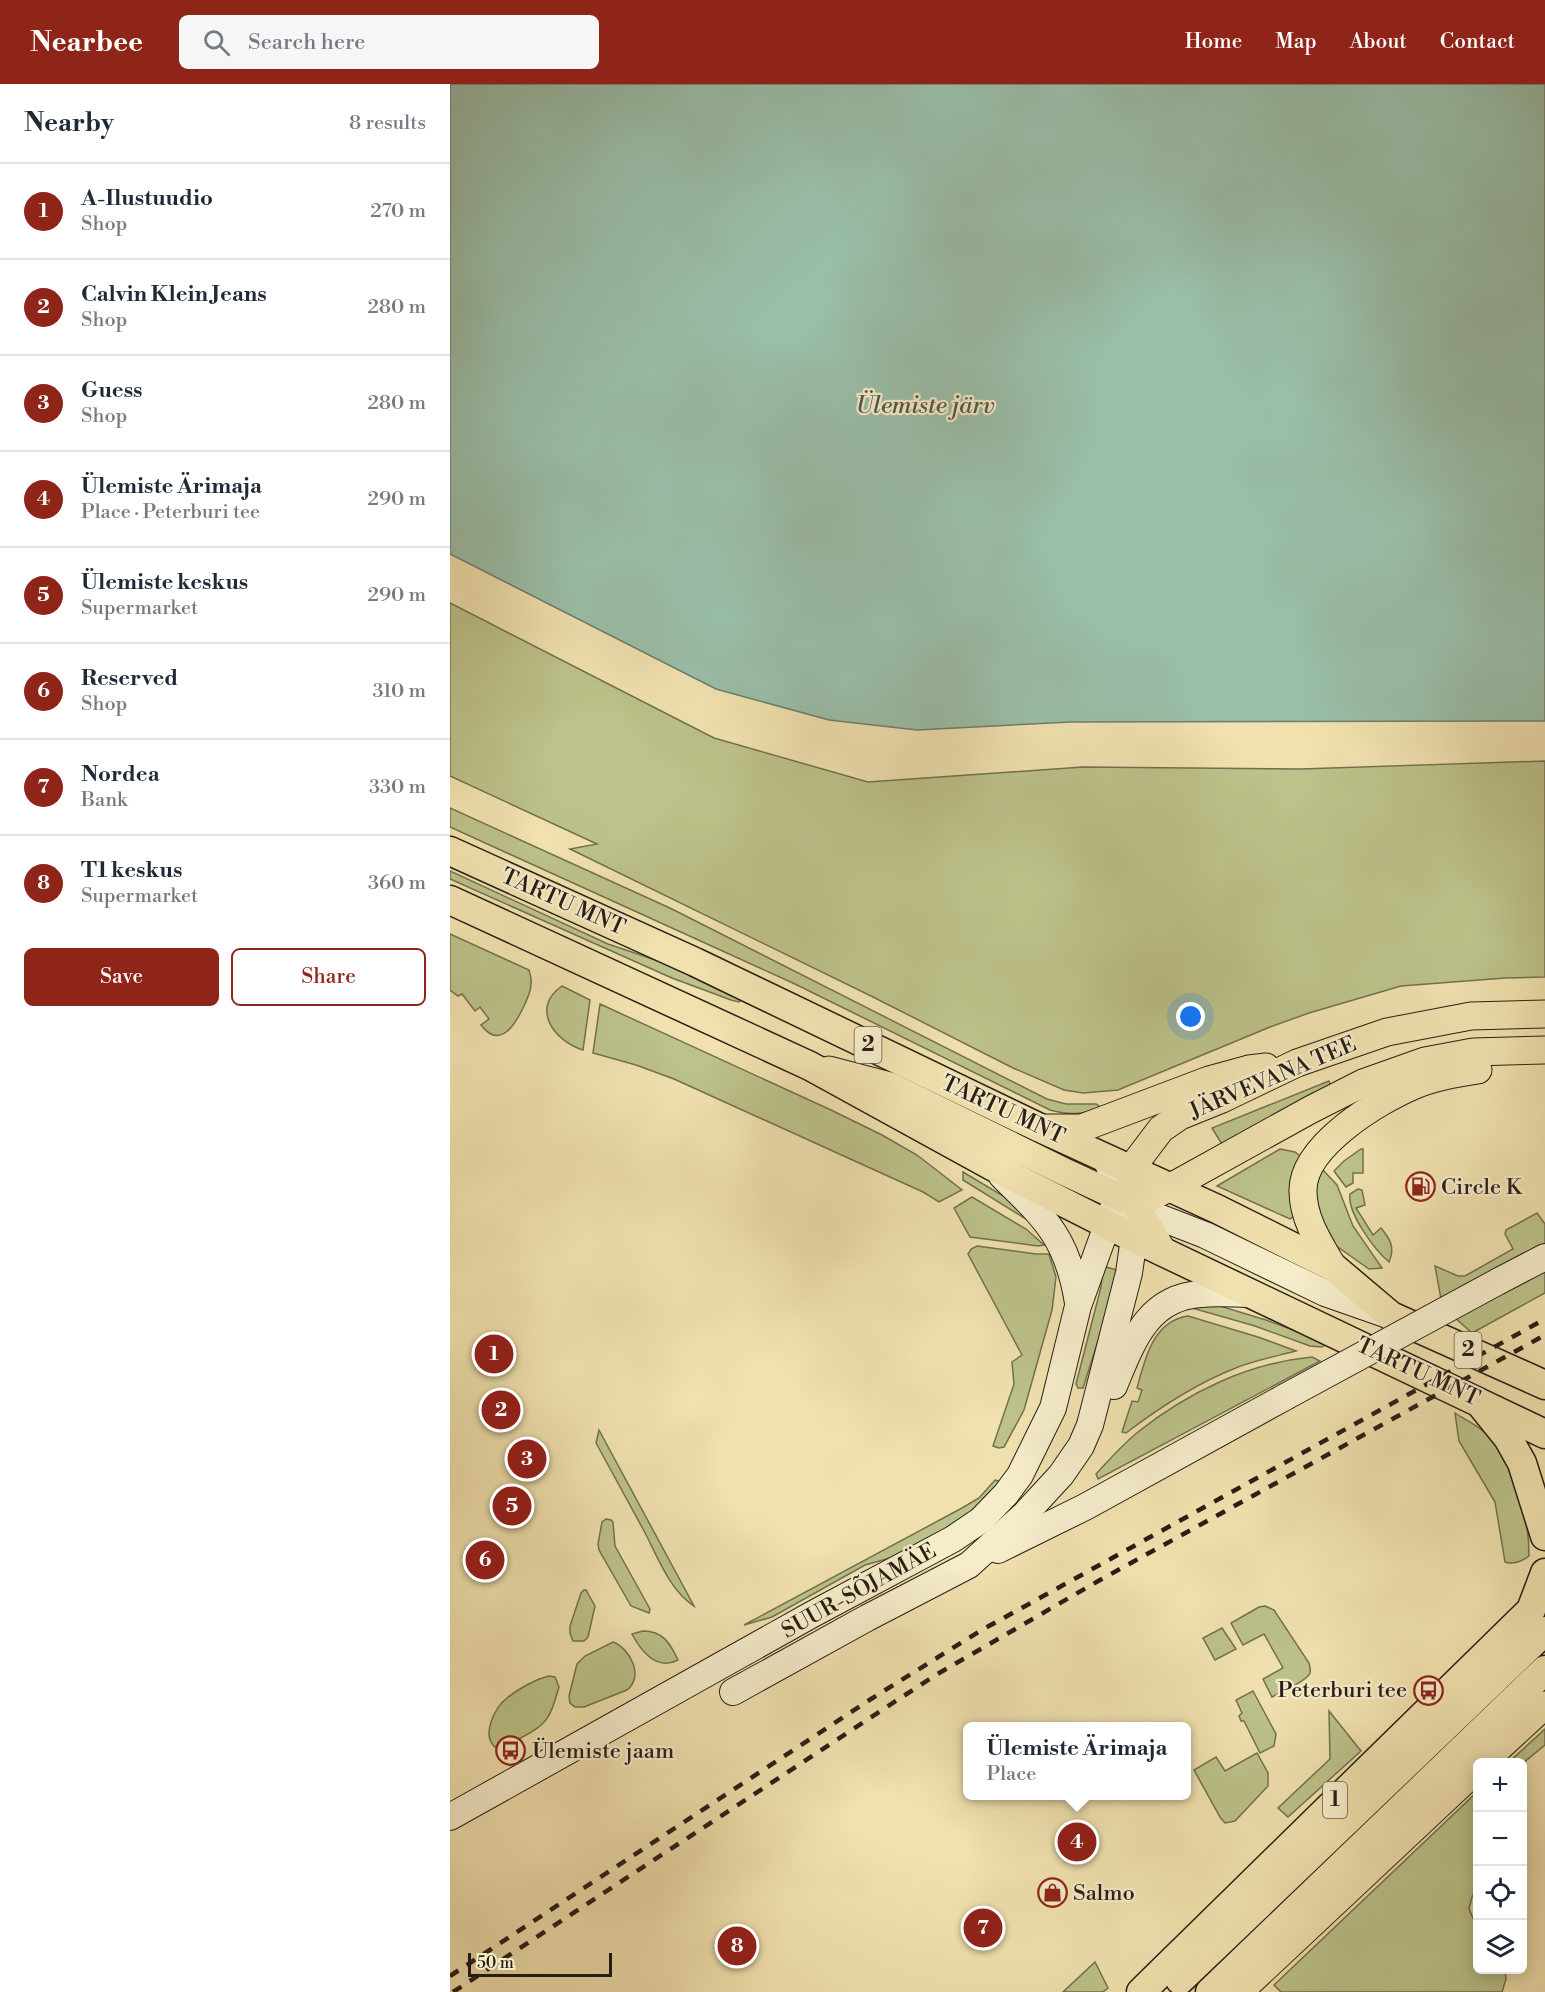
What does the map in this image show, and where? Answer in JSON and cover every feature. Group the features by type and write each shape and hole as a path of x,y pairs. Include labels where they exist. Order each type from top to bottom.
{"highway":[{"name":"TARTU MNT","path":"450,851 695,962 1040,1128 1124,1201 1161,1250 1545,1434"},
{"name":"TARTU MNT","path":"450,900 810,1066 992,1166 1124,1201 1169,1188 1333,1267 1391,1316 1545,1385"},
{"path":"1478,1400 1508,1438 1522,1463 1545,1536"},
{"name":"1","path":"1141,1992 1540,1612 1545,1573"},
{"path":"1166,1992 1540,1612"},
{"path":"1210,1992 1545,1670"}],"main road":[{"name":"JÄRVEVANA TEE","path":"1124,1201 1138,1156 1161,1129 1180,1116 1222,1099 1297,1063 1398,1030 1471,1016 1545,1014"},
{"name":"JÄRVEVANA TEE","path":"1169,1188 1363,1083 1425,1060 1473,1052 1545,1050"},
{"path":"1040,1128 1082,1128 1209,1080 1249,1069 1297,1063"},
{"path":"1333,1267 1314,1236 1306,1212 1303,1190 1314,1158 1336,1136 1364,1113 1417,1084 1460,1072 1499,1066 1545,1063"},
{"path":"810,1066 890,1086 1124,1201 1205,1235 1325,1293 1391,1316"},
{"path":"992,1166 1041,1214 1063,1248 1073,1273 1078,1306"},
{"name":"SUUR-SÕJAMÄE","path":"450,1817 953,1539 981,1520 1006,1494 1020,1475 1053,1408 1078,1306 1124,1201"},
{"name":"SUUR-SÕJAMÄE","path":"733,1692 969,1565 1025,1514 1061,1475 1081,1446 1090,1425 1127,1284 1124,1201"},
{"path":"969,1565 1085,1507 1545,1257"},
{"path":"1090,1425 1111,1392 1138,1331 1166,1302 1199,1294 1253,1294"},
{"path":"1487,1758 1545,1706"},
{"path":"1239,1992 1473,1772"}],"green space":[{"path":"450,603 714,738 868,782 1083,767 1301,769 1545,761 1545,977 1401,986 1270,1027 1118,1090 1083,1093 1064,1090 1013,1068 570,849 597,844 450,776"},
{"path":"450,808 672,909 1047,1099 1066,1104 1096,1104 1102,1108 1076,1114 1050,1110 795,984 450,827"},
{"path":"450,871 608,944 688,971 741,1000 739,1002 731,1000 672,978 450,879"},
{"path":"450,934 529,970 531,982 529,995 516,1020 501,1035 488,1032 481,1025 489,1019 480,1007 475,1011 462,994 458,996 450,990"},
{"path":"562,986 590,1000 583,1050 572,1046 555,1032 547,1014 548,1004"},
{"path":"600,1004 882,1135 917,1155 962,1190 939,1202 923,1192 674,1079 593,1053"},
{"path":"1329,1081 1331,1087 1223,1146 1212,1128"},
{"path":"1280,1149 1295,1152 1303,1158 1295,1216 1290,1219 1217,1186"},
{"path":"1363,1149 1363,1173 1353,1173 1353,1183 1346,1187 1334,1171"},
{"path":"1322,1169 1337,1185 1353,1226 1382,1268 1369,1269 1332,1243 1314,1206 1317,1178"},
{"path":"963,1172 1010,1200 1030,1218 1026,1219 963,1180"},
{"path":"1358,1189 1362,1190 1365,1205 1356,1208 1373,1235 1381,1228 1387,1236 1392,1248 1389,1262 1357,1221 1350,1202 1350,1194"},
{"path":"972,1197 1026,1229 1044,1245 970,1237 954,1208"},
{"path":"1537,1213 1545,1224 1545,1244 1441,1299 1435,1266 1458,1276 1465,1276 1513,1249 1505,1234 1506,1230"},
{"path":"977,1246 1049,1254 1056,1277 1052,1310 1024,1410 1004,1447 999,1448 993,1446 1014,1384 1012,1362 1022,1355 968,1254"},
{"path":"1106,1267 1117,1270 1111,1300 1083,1388 1078,1388 1076,1384 1101,1287 1103,1269"},
{"path":"1545,1269 1545,1293 1472,1333 1454,1317"},
{"path":"1210,1303 1266,1320 1328,1343 1322,1347 1310,1346 1255,1326 1192,1308"},
{"path":"1188,1316 1296,1351 1252,1362 1223,1373 1179,1396 1126,1433 1122,1432 1132,1401 1138,1402 1142,1390 1137,1388 1152,1343 1166,1325"},
{"path":"1312,1357 1320,1361 1098,1479 1096,1474 1132,1437 1177,1404 1198,1392 1242,1373 1288,1360"},
{"path":"1455,1413 1480,1428 1494,1443 1512,1472 1523,1506 1528,1540 1529,1556 1521,1561 1505,1562 1495,1502 1459,1441"},
{"path":"599,1430 694,1606 677,1591 664,1571 596,1443"},
{"path":"995,1480 1001,1482 997,1488 962,1519 901,1555 865,1565 772,1617 744,1625 962,1508 979,1498"},
{"path":"606,1519 613,1522 615,1546 650,1609 649,1613 631,1606 599,1550 602,1522"},
{"path":"584,1590 595,1606 588,1637 584,1641 573,1641 570,1626"},
{"path":"1265,1606 1274,1610 1309,1663 1310,1670 1304,1680 1272,1697 1263,1679 1283,1668 1264,1634 1243,1645 1231,1623"},
{"path":"1222,1628 1236,1649 1215,1660 1203,1638"},
{"path":"643,1631 656,1633 665,1639 678,1660 663,1663 650,1658 632,1634"},
{"path":"613,1642 630,1657 635,1671 632,1684 627,1690 584,1707 575,1707 570,1703 569,1696 577,1664 585,1656"},
{"path":"549,1676 555,1677 559,1687 546,1720 515,1741 513,1737 495,1747 489,1736 489,1729 494,1714 502,1702 516,1691"},
{"path":"1253,1691 1276,1734 1274,1746 1260,1753 1244,1721 1241,1721 1239,1716 1242,1713 1236,1700"},
{"path":"1329,1711 1361,1751 1288,1817 1278,1808 1330,1759"},
{"path":"1545,1729 1545,1745 1527,1760 1513,1758"},
{"path":"1257,1753 1268,1773 1268,1786 1235,1821 1225,1823 1194,1770 1216,1757 1225,1771"},
{"path":"1473,1796 1473,1895 1469,1909 1473,1918 1473,1974 1505,1974 1502,1992 1281,1992 1274,1985"},
{"path":"1095,1962 1108,1988 1103,1992 1063,1992"}],"water":[{"name":"Ülemiste järv","path":"450,84 1545,84 1545,721 1070,722 917,730 829,720 716,689 450,554"}],"railway":[{"path":"450,1976 871,1699 980,1631 1545,1319"},
{"path":"453,1992 934,1676 1100,1580 1545,1335"}],"place":[{"name":"Circle K","path":"1420,1187"},
{"name":"A-Ilustuudio","path":"494,1354"},
{"name":"Calvin Klein Jeans","path":"501,1410"},
{"name":"Guess","path":"527,1459"},
{"name":"Ülemiste keskus","path":"512,1506"},
{"name":"Reserved","path":"485,1560"},
{"name":"Peterburi tee","path":"1428,1690"},
{"name":"Ülemiste jaam","path":"511,1751"},
{"name":"Ülemiste Ärimaja","path":"1077,1842"},
{"name":"Salmo","path":"1052,1893"},
{"name":"Nordea","path":"983,1928"},
{"name":"T1 keskus","path":"737,1946"}]}
